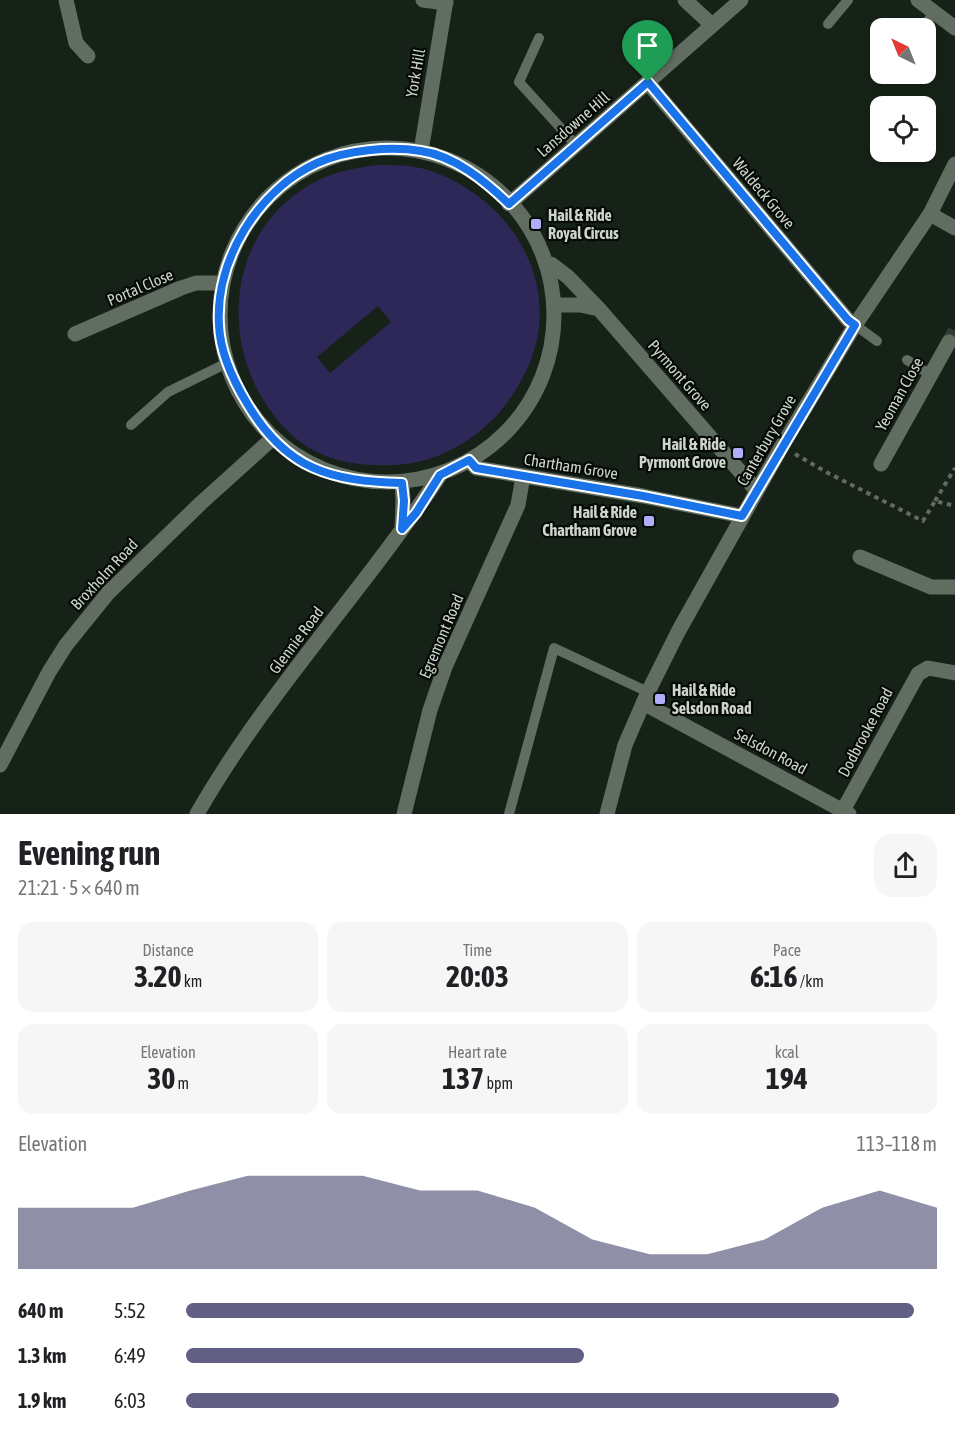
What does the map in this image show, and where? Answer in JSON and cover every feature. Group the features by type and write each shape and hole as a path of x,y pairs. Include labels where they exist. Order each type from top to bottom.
{"street":[{"path":"66,0 76,43 88,56"},
{"path":"423,0 446,1"},
{"path":"685,0 712,25"},
{"name":"Lansdowne Hill","path":"509,204 741,0"},
{"path":"918,0 955,28"},
{"name":"York Hill","path":"421,151 446,1"},
{"name":"Waldeck Grove","path":"648,82 848,320 855,325"},
{"path":"421,151 458,165 488,184 509,204 539,242 551,264 557,305 556,330 541,372 514,418 492,442 469,460 440,475 402,483 363,482 322,472 289,454 252,411 227,363 219,327 218,310 222,283 236,245 247,225 275,191 304,170 328,158 357,152 421,151"},
{"name":"Canterbury Grove","path":"607,814 626,746 645,698 742,516 855,325 930,214 955,164"},
{"path":"930,214 955,228"},
{"name":"Pyrmont Grove","path":"551,264 568,277 599,309 757,491"},
{"name":"Portal Close","path":"75,334 180,288 196,283 222,283"},
{"path":"557,305 580,304 599,309"},
{"name":"Yeoman Close","path":"881,464 949,342"},
{"name":"Broxholm Road","path":"0,765 49,672 66,645 108,593 201,503 273,438"},
{"name":"Chartham Grove","path":"469,460 476,468 643,496 742,516"},
{"name":"Glennie Road","path":"197,814 219,777 271,704 416,513 440,475"},
{"name":"Egremont Road","path":"404,814 430,710 445,667 518,505 523,476"},
{"path":"402,483 404,501 402,529"},
{"path":"860,556 931,587 955,587"},
{"name":"Dodbrooke Road","path":"844,813 908,691 923,670 934,668 955,673"},
{"name":"Selsdon Road","path":"645,698 844,813"}],"lane":[{"path":"828,24 848,0"},
{"path":"930,18 934,12"},
{"path":"539,38 519,82 576,145"},
{"path":"855,325 877,341"},
{"path":"907,360 931,375"},
{"path":"131,425 168,392 227,363"},
{"path":"509,814 554,648 645,698"}],"path":[{"path":"782,446 828,473 923,520 955,468"},
{"path":"935,501 955,506"}],"shaded area":[{"path":"378,165 425,169 457,183 485,202 508,225 525,252 536,282 540,314 535,346 522,379 509,401 487,426 460,445 440,455 417,462 393,465 355,464 328,457 309,448 291,434 275,417 257,389 245,359 239,329 239,298 245,268 256,241 273,216 295,195 323,178 343,171","holes":["378,306 391,322 330,373 317,357"]}],"tunnel":[{"path":"949,342 955,331"}],"place":[{"name":"Hail & Ride Royal Circus","path":"536,224"},
{"name":"Hail & Ride Pyrmont Grove","path":"738,453"},
{"name":"Hail & Ride Chartham Grove","path":"649,521"},
{"name":"Hail & Ride Selsdon Road","path":"660,699"}],"route":[{"path":"648,82 848,320 855,325 742,516 643,496 476,468 469,460 440,475 416,513 402,529 404,501 402,483 363,482 322,472 289,454 273,438 252,411 227,363 219,327 218,310 222,283 236,245 247,225 275,191 304,170 328,158 383,150 421,151 458,165 488,184 509,204 648,82"}]}
